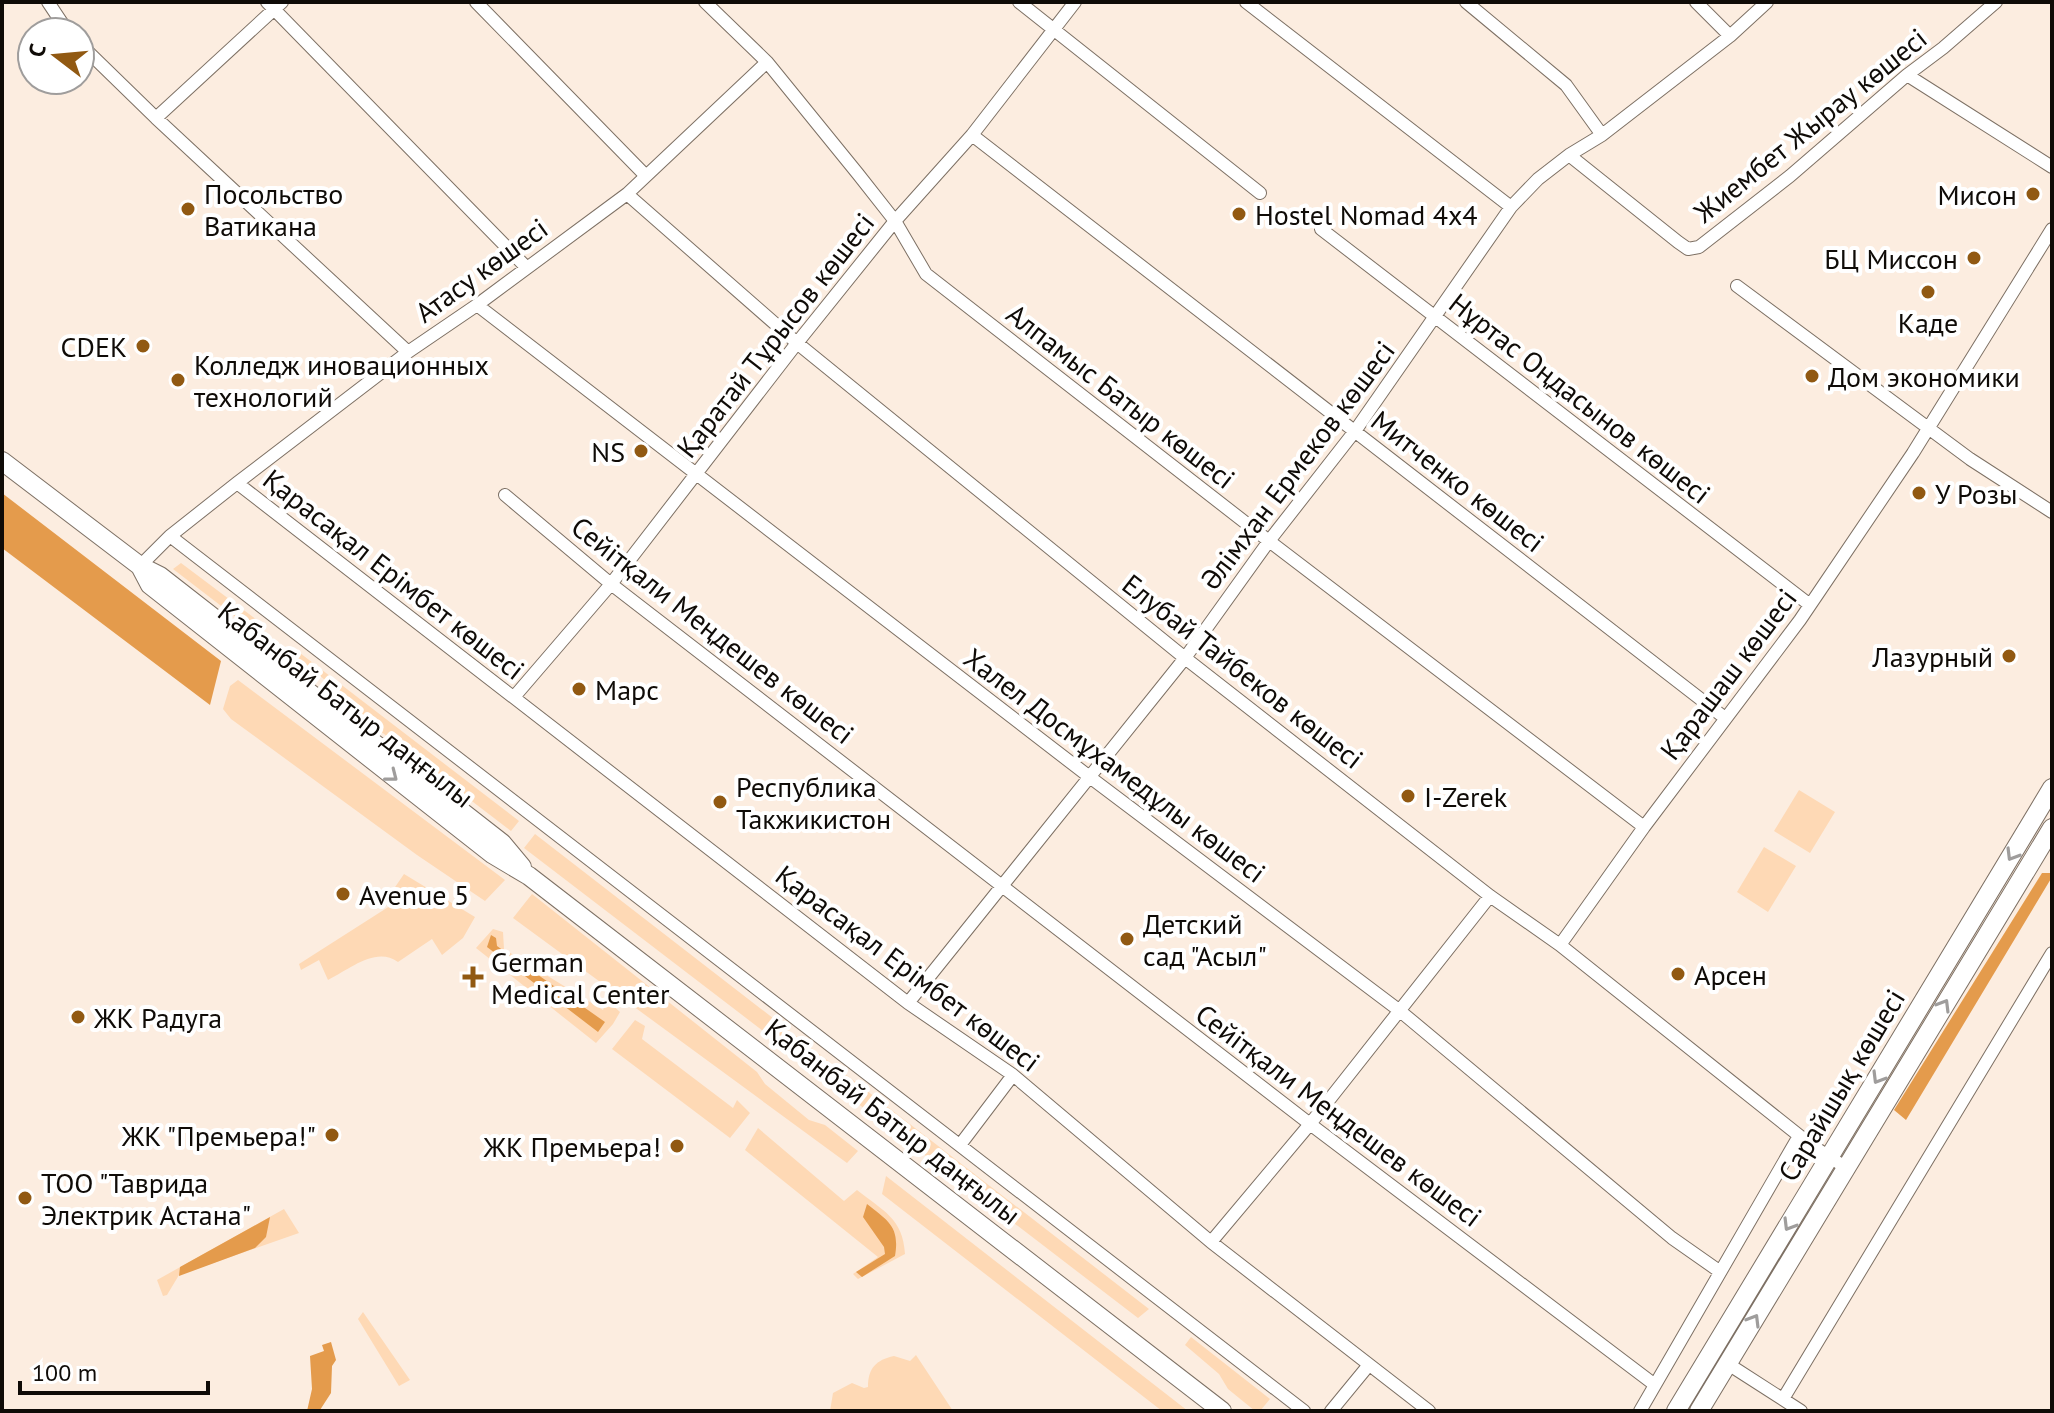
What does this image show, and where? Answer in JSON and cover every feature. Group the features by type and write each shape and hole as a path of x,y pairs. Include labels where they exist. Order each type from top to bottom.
{"main road":[{"name":"Қабанбай Батыр даңғылы","path":"2,461 140,566 150,585 238,656 492,854 529,876 1222,1411"},
{"name":"Сарайшық көшесі","path":"1699,1411 2052,788"},
{"name":"Сарайшық көшесі","path":"1676,1411 2046,851 2052,828"}],"street":[{"path":"476,2 646,176"},
{"name":"Алпамыс Батыр көшесі","path":"705,2 767,62 895,221 926,274 1644,827"},
{"path":"1019,2 1260,193"},
{"name":"Қаратай Тұрысов көшесі","path":"514,697 611,584 797,343 895,221 972,135 1075,2"},
{"path":"1246,2 1511,207"},
{"path":"1466,2 1566,85 1602,135"},
{"path":"1696,2 1730,36"},
{"name":"Әлімхан Ермеков көшесі","path":"908,1003 1185,658 1269,541 1355,431 1511,207 1538,179 1602,135 1730,36 1767,2"},
{"name":"Жиембет Жырау көшесі","path":"1569,155 1688,249 1699,247 1790,176 1996,2"},
{"path":"156,118 275,5 527,268"},
{"path":"96,60 408,352"},
{"name":"Атасу көшесі","path":"140,566 170,536 408,352 627,194 767,62"},
{"path":"1907,75 2052,167"},
{"name":"Митченко көшесі","path":"972,135 1725,718"},
{"name":"Елубай Тайбеков көшесі","path":"627,194 797,343 1185,658 1490,896 1560,945 1837,1163"},
{"name":"Нұртас Оңдасынов көшесі","path":"1321,229 1810,605"},
{"name":"Қарашаш көшесі","path":"1560,945 1810,605 1927,428 2052,229"},
{"path":"1737,286 1970,459 2052,512"},
{"name":"Халел Досмұхамедұлы көшесі","path":"477,305 1091,778 1400,1011 1672,1238 1719,1271"},
{"name":"Қарасақал Ерімбет көшесі","path":"237,483 908,1003 1013,1075 1211,1242 1429,1411"},
{"name":"Сейітқали Меңдешев көшесі","path":"505,495 611,584 1310,1124 1655,1385"},
{"path":"170,536 1304,1411"},
{"path":"1211,1242 1310,1124 1490,896"},
{"path":"1783,1399 2052,953"},
{"path":"960,1145 1013,1075"},
{"path":"1640,1411 1799,1136"},
{"path":"1728,1364 1801,1411"},
{"path":"1331,1411 1368,1366"}],"shaded area":[{"path":"2,493 221,661 210,705 2,548"},
{"path":"181,563 265,626 263,633 246,625 173,569"},
{"path":"296,650 519,821 511,831 337,698 325,680 294,655"},
{"path":"238,680 505,880 485,901 231,719 223,709 230,686"},
{"path":"1799,790 1835,812 1810,853 1774,831"},
{"path":"535,834 1149,1309 1138,1318 524,848"},
{"path":"1764,847 1796,866 1768,912 1737,892"},
{"path":"2042,873 2052,873 2052,877 1906,1120 1894,1110"},
{"path":"404,874 475,917 463,938 442,955 432,939 398,962 390,958 372,958 328,980 319,960 301,970 299,964 393,904 391,893"},
{"path":"532,894 757,1072 765,1084 809,1120 825,1125 858,1151 847,1163 513,918"},
{"path":"493,929 503,932 504,949 603,1010 607,1000 620,1012 596,1043 476,948"},
{"path":"491,935 496,938 497,946 605,1022 598,1032 487,947"},
{"path":"635,1020 645,1026 642,1039 733,1108 737,1100 750,1113 730,1138 612,1049"},
{"path":"758,1128 844,1201 857,1190 890,1216 900,1232 905,1254 858,1279 853,1274 878,1257 745,1150"},
{"path":"886,1176 1188,1411 1162,1411 882,1194"},
{"path":"867,1204 891,1225 896,1246 895,1256 862,1277 856,1272 885,1254 884,1247 863,1217"},
{"path":"284,1209 299,1233 179,1275 167,1295 163,1296 157,1280"},
{"path":"270,1217 266,1237 255,1248 179,1276 180,1267"},
{"path":"363,1312 410,1380 399,1386 358,1319"},
{"path":"1191,1337 1270,1399 1260,1411 1255,1411 1228,1389 1219,1374 1185,1345"},
{"path":"331,1342 336,1360 332,1366 331,1393 320,1410 307,1411 312,1389 310,1356 324,1351 322,1345"},
{"path":"916,1355 953,1411 830,1411 833,1393 852,1383 868,1387 871,1370 882,1360 894,1356 910,1361"}],"place":[{"name":"Мисон","path":"2033,194"},
{"name":"Посольство Ватикана","path":"188,209"},
{"name":"Hostel Nomad 4x4","path":"1239,214"},
{"name":"БЦ Миссон","path":"1974,258"},
{"name":"Каде","path":"1928,292"},
{"name":"CDEK","path":"143,346"},
{"name":"Дом экономики","path":"1812,376"},
{"name":"Колледж иновационных технологий","path":"178,380"},
{"name":"NS","path":"641,451"},
{"name":"У Розы","path":"1919,493"},
{"name":"Лазурный","path":"2009,656"},
{"name":"Марс","path":"579,689"},
{"name":"I-Zerek","path":"1408,796"},
{"name":"Республика Такжикистон","path":"720,802"},
{"name":"Avenue 5","path":"343,894"},
{"name":"Детский сад \"Асыл\"","path":"1127,939"},
{"name":"Арсен","path":"1678,974"},
{"name":"German Medical Center","path":"473,977"},
{"name":"ЖК Радуга","path":"78,1017"},
{"name":"ЖК \"Премьера!\"","path":"332,1135"},
{"name":"ЖК Премьера!","path":"677,1146"},
{"name":"ТОО \"Таврида Электрик Астана\"","path":"25,1198"}]}
